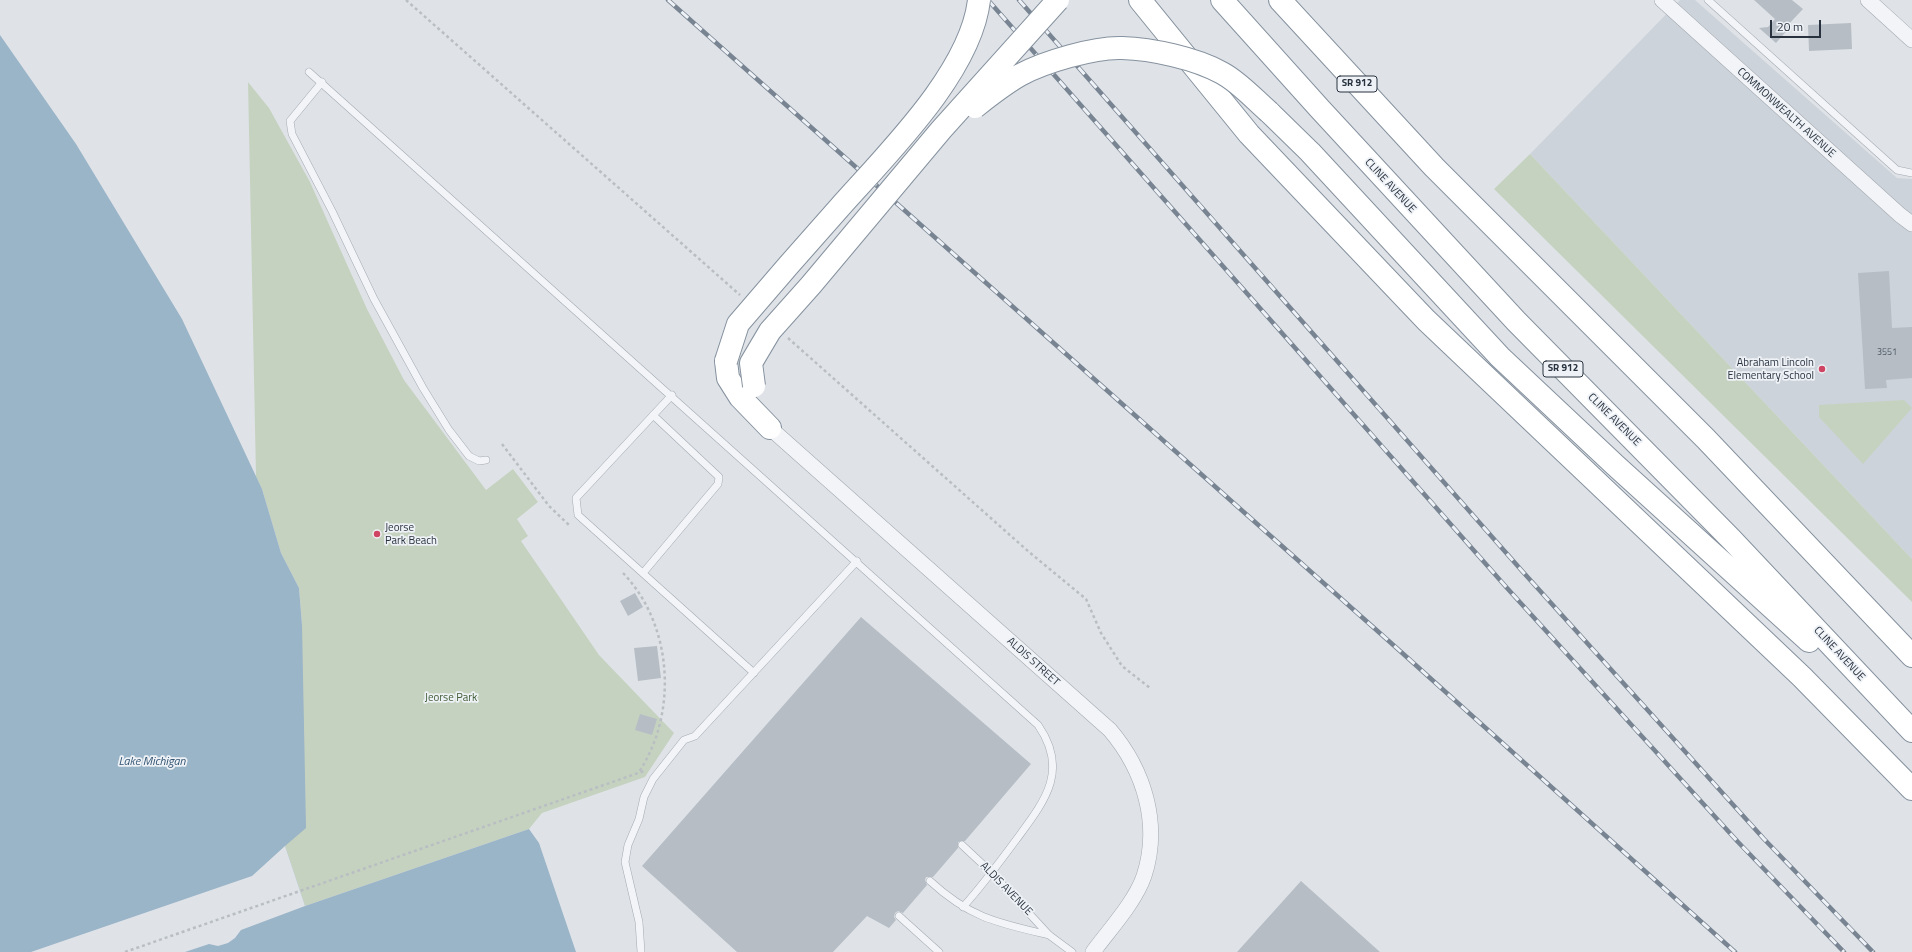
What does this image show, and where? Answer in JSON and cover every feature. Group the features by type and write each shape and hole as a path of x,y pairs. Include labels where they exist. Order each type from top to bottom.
{"highway":[{"path":"770,428 740,397 728,378 726,361 738,324 912,127 953,69 971,31 979,0"},
{"path":"770,428 754,386 751,363 770,331 811,285 941,130 1058,0"},
{"path":"1140,0 1249,134 1426,320 1802,676 1909,786"},
{"name":"CLINE AVENUE","path":"1222,0 1330,120 1516,321 1732,540 1912,731"},
{"name":"SR 912","path":"1280,0 1434,167 1706,439 1908,650"},
{"path":"941,130 1019,76 1033,69 1084,53 1121,48 1156,52 1186,59 1222,73 1269,112 1316,158 1500,357 1615,465 1912,734"}],"street":[{"name":"COMMONWEALTH AVENUE","path":"1662,0 1900,215 1912,224"},
{"path":"1868,0 1912,40"},
{"name":"ALDIS STREET","path":"770,428 1110,730 1124,747 1135,765 1148,803 1151,822 1148,858 1144,876 1135,894 1093,952"}],"lane":[{"path":"1708,0 1897,170 1912,173"},
{"path":"309,72 322,82 1030,716 1044,733 1048,743 1052,770 1049,789 1045,799 992,873 963,907"},
{"path":"322,82 290,121 292,134 332,211 374,299 422,388 449,430 469,456 479,461 486,460"},
{"path":"672,395 576,498 578,515 754,673"},
{"path":"643,573 718,484 719,477 653,415"},
{"path":"641,952 640,922 626,871 626,854 639,819 644,797 665,764 684,740 695,736 857,561"},
{"name":"ALDIS AVENUE","path":"962,844 992,873 1049,935 1072,952"},
{"name":"ALDIS AVENUE","path":"930,881 947,897 980,916 1049,935"},
{"path":"899,916 939,952"}],"path":[{"path":"502,444 549,506 572,527"},
{"path":"618,569 636,589 652,619 660,639 665,670 663,709 648,758 638,773"},
{"path":"125,952 665,764"}],"shaded area":[{"name":"Abraham Lincoln Elementary School","path":"1680,0 1695,0 1897,178 1912,179 1912,559 1530,154"}],"green space":[{"name":"Jeorse Park","path":"248,82 269,108 310,182 367,309 404,380 486,490 513,469 538,502 517,519 528,536 521,541 599,655 674,733 645,777 542,813 529,829 305,906 285,846 302,625 299,588 281,553 262,489 256,477"},
{"path":"1530,154 1912,559 1912,602 1494,189"},
{"path":"1904,400 1912,408 1863,464 1819,417 1819,405"}],"water":[{"name":"Lake Michigan","path":"0,35 76,144 182,319 262,489 281,553 299,588 302,625 306,828 285,846 305,906 529,829 539,843 576,952 0,952"}],"pier":[{"path":"285,846 305,906 241,930 235,938 228,943 218,946 209,944 185,952 31,952 252,876"}],"building":[{"path":"1754,0 1792,0 1803,9 1787,26 1791,26 1776,43 1759,28 1768,27 1775,19"},
{"path":"1851,23 1852,49 1809,51 1808,25"},
{"path":"1889,271 1892,328 1912,327 1912,378 1886,380 1887,388 1865,389 1858,273"},
{"path":"635,593 643,607 628,616 620,601"},
{"path":"861,617 1031,764 965,841 958,842 958,848 933,877 926,877 925,880 927,885 903,913 898,911 895,913 894,917 896,920 889,928 867,916 833,952 737,952 642,866"},
{"path":"657,646 661,678 638,681 634,648"},
{"path":"640,714 657,719 652,735 635,730"},
{"path":"1301,881 1380,952 1237,952"}],"railway":[{"path":"668,0 1400,651 1735,952"},
{"path":"988,0 1507,588 1738,842 1844,952"},
{"path":"1019,0 1523,572 1764,839 1873,952"}],"place":[{"name":"Abraham Lincoln Elementary School","path":"1822,369"},
{"name":"Jeorse Park Beach","path":"377,534"}]}
